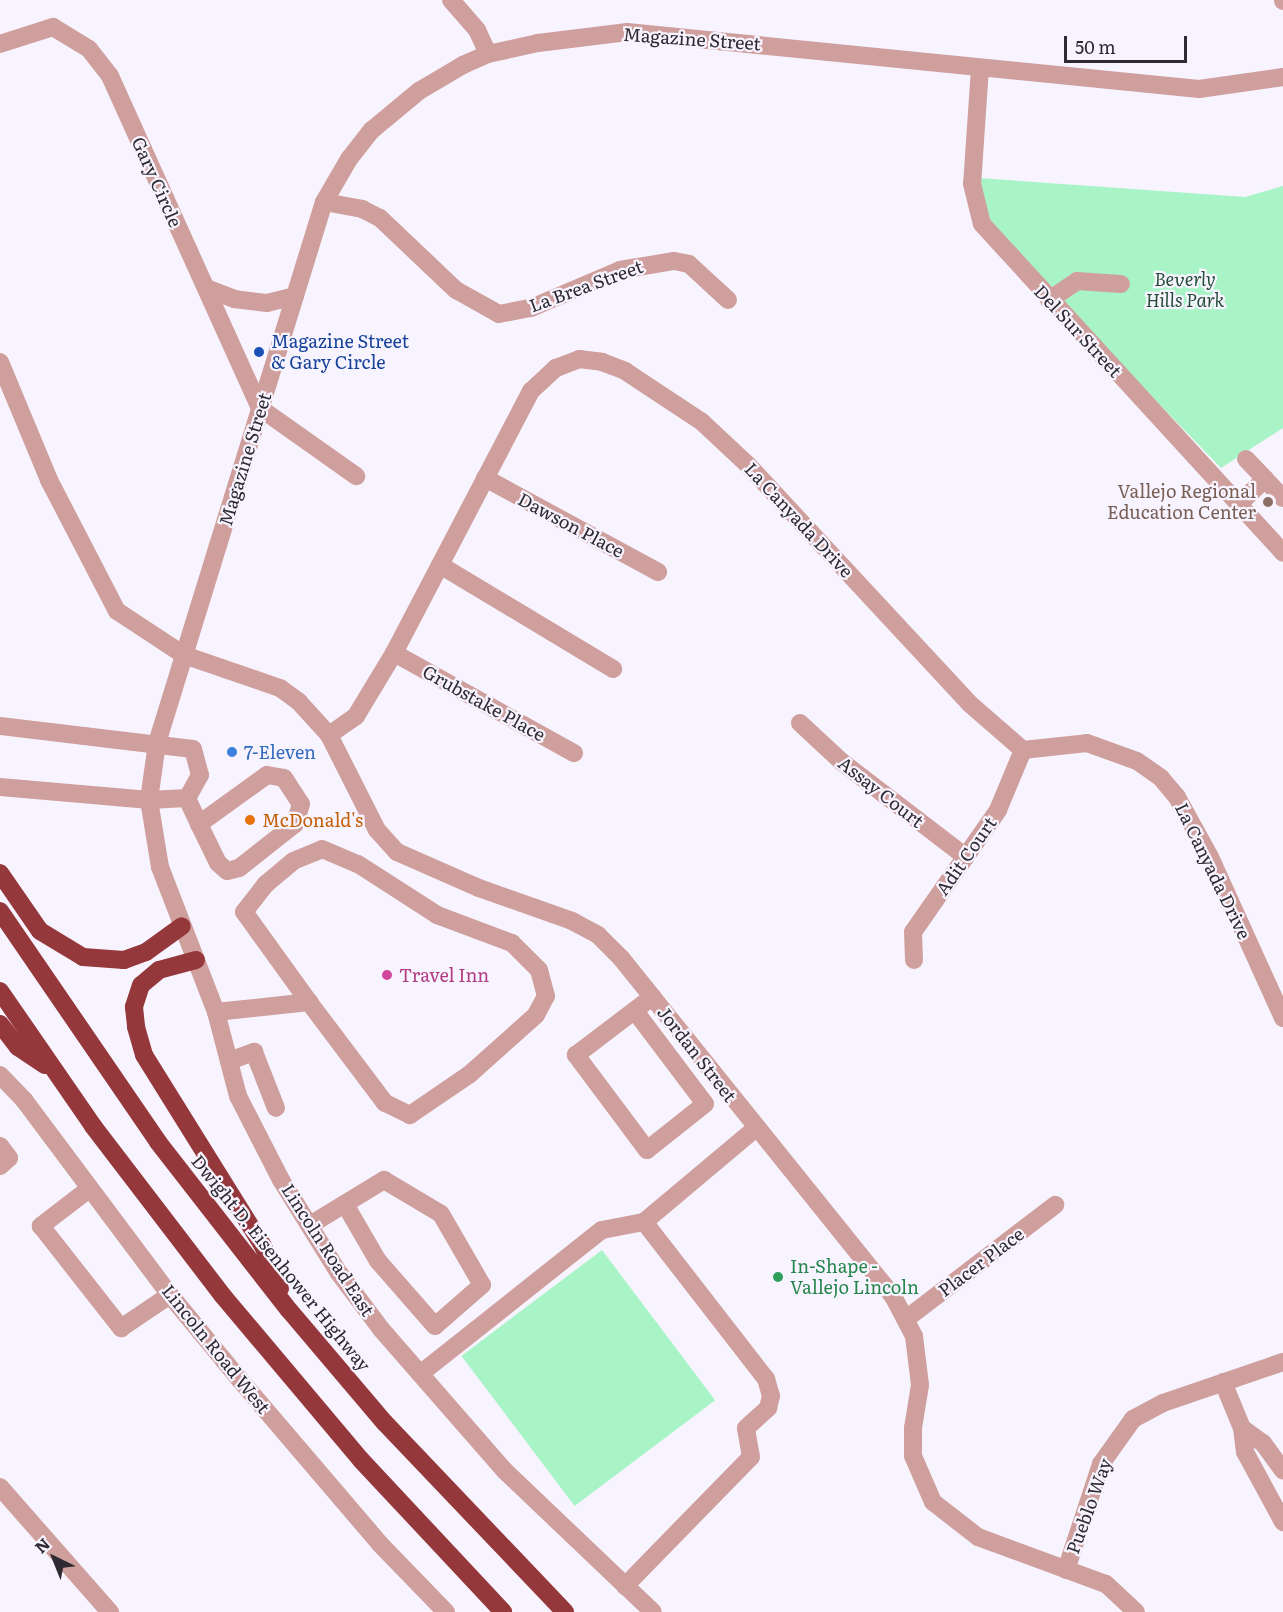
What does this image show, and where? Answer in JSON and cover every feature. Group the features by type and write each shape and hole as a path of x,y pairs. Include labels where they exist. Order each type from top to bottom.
{"highway":[{"path":"0,873 40,931 83,957 124,960 146,952 182,926"},
{"name":"Dwight D. Eisenhower Highway","path":"0,911 158,1142 289,1310 385,1423 565,1612"},
{"path":"196,960 159,970 141,985 134,1007 136,1027 144,1055 262,1246 289,1310"},
{"path":"0,991 135,1183 268,1352 369,1469 503,1612"},
{"path":"0,1024 18,1047 54,1070"}],"street":[{"path":"451,0 477,30 488,54"},
{"name":"Gary Circle","path":"0,44 53,27 89,49 110,76 260,408"},
{"name":"Magazine Street","path":"149,800 157,743 324,201 354,152 393,111 418,91 488,54 538,42 627,32 1199,89 1283,77"},
{"name":"Del Sur Street","path":"980,68 972,184 976,210 982,224 1049,300 1283,553"},
{"name":"La Brea Street","path":"324,201 362,209 380,218 456,290 499,314 531,308 620,270 674,261 689,264 728,300"},
{"path":"1049,300 1077,281 1121,284"},
{"path":"206,288 234,299 267,303 295,296"},
{"name":"La Canyada Drive","path":"329,735 356,716 394,653 531,391 556,369 579,359 602,362 625,371 702,422 748,465 970,704 1023,750 1087,743 1137,761 1161,778 1177,797 1210,856 1283,1017"},
{"path":"0,363 50,480 117,611 184,655"},
{"path":"260,408 356,476"},
{"path":"1246,459 1283,498"},
{"name":"Dawson Place","path":"485,478 658,572"},
{"path":"1239,504 1265,479"},
{"path":"440,565 613,669"},
{"name":"Grubstake Place","path":"394,653 574,753"},
{"name":"Jordan Street","path":"184,655 280,688 329,735 377,830 397,852 479,888 572,921 598,935 652,997 893,1296 914,1336 920,1385 913,1428 913,1456 933,1502 978,1537 1066,1570"},
{"name":"Assay Court","path":"800,723 842,762 966,857"},
{"path":"0,726 193,749 200,776 187,798"},
{"name":"Adit Court","path":"914,960 913,932 998,810 1023,750"},
{"path":"187,798 199,824 218,863 227,871 239,868 296,824 301,804 284,778 267,775 199,824"},
{"path":"0,787 149,800 187,798"},
{"name":"Lincoln Road East","path":"149,800 154,846 216,1012 229,1061 252,1127 310,1225 374,1320 505,1471 653,1612"},
{"path":"322,849 358,864 437,915 512,943 539,970 546,996 536,1015 470,1074 410,1115 385,1104 309,1002 244,912 266,884 293,861 322,849"},
{"path":"635,1011 705,1104 647,1150 576,1055 652,997"},
{"path":"216,1012 309,1002"},
{"path":"229,1061 254,1052 276,1107"},
{"name":"Lincoln Road West","path":"0,1075 16,1090 170,1294 321,1476 446,1612"},
{"path":"420,1374 602,1230 644,1222 756,1128"},
{"path":"0,1146 9,1158 0,1166"},
{"path":"310,1225 384,1180 441,1214 482,1285 435,1326 378,1261 345,1204"},
{"path":"89,1189 41,1227 121,1328 170,1294"},
{"name":"Placer Place","path":"906,1320 1055,1205"},
{"path":"625,1586 751,1456 746,1428 768,1408 771,1396 766,1379 644,1222"},
{"name":"Pueblo Way","path":"1136,1612 1106,1584 1066,1570 1101,1464 1117,1437 1133,1419 1163,1403 1283,1362"},
{"path":"1223,1383 1242,1428 1245,1452 1283,1521"},
{"path":"1242,1428 1263,1443 1283,1471"},
{"path":"0,1487 111,1612"}],"green space":[{"name":"Beverly Hills Park","path":"978,178 1245,197 1283,186 1283,428 1221,468 994,233"},
{"path":"602,1250 715,1400 575,1506 461,1356"}],"place":[{"name":"Magazine Street & Gary Circle","path":"259,352"},
{"name":"Vallejo Regional Education Center","path":"1268,502"},
{"name":"7-Eleven","path":"232,752"},
{"name":"McDonald's","path":"250,820"},
{"name":"Travel Inn","path":"387,975"},
{"name":"In-Shape - Vallejo Lincoln","path":"778,1277"}]}
